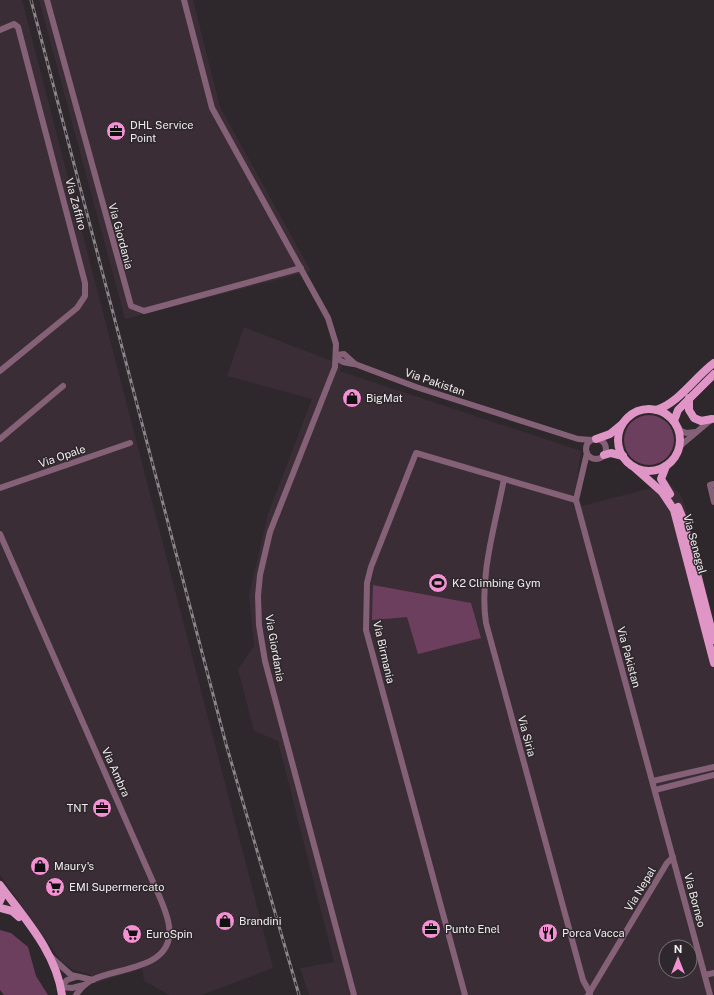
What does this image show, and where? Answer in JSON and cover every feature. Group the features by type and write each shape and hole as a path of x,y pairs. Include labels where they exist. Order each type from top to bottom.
{"main road":[{"path":"594,440 612,433 622,425 627,418 638,411 656,410 671,404 714,362"},
{"path":"674,421 678,410 714,374"},
{"path":"689,398 689,410 694,418 701,421 713,418"},
{"path":"622,425 618,438 620,451 635,468 651,471 666,466 675,458 680,446 679,430 669,416 656,410"},
{"path":"604,455 611,452 623,456"},
{"name":"Via Senegal","path":"666,466 662,472 661,481 673,498 683,519 714,640"},
{"name":"Via Senegal","path":"635,468 662,492 674,510 714,663"},
{"path":"0,885 2,896 0,901"},
{"path":"0,885 48,953 62,991"},
{"path":"0,908 12,911 35,933"}],"street":[{"name":"Via Giordania","path":"47,0 132,306 144,311 301,268"},
{"name":"Via Giordania","path":"184,0 212,108 328,318 336,344 334,367 270,532 260,575 258,618 265,661 354,995"},
{"name":"Via Zaffiro","path":"0,30 14,24 18,27 83,270 85,296 77,308 0,371"},
{"name":"Via Pakistan","path":"336,344 339,350 355,364"},
{"path":"344,354 336,355 338,359 344,362"},
{"name":"Via Pakistan","path":"344,362 355,364 428,391 578,440 594,440"},
{"path":"334,367 344,362"},
{"path":"0,439 63,386"},
{"path":"680,446 713,418"},
{"path":"679,430 686,433 697,432"},
{"path":"578,440 593,458"},
{"path":"576,500 586,462 588,444 594,440 604,444 606,449 604,455 586,462"},
{"name":"Via Opale","path":"0,488 130,443"},
{"name":"Via Birmania","path":"465,995 366,630 366,596 371,567 416,453 576,500"},
{"name":"Via Siria","path":"504,479 485,582 484,606 486,623 583,980 589,994"},
{"path":"714,484 710,485 714,502"},
{"name":"Via Pakistan","path":"576,500 673,857"},
{"name":"Via Ambra","path":"0,534 150,875 167,915 169,925 168,942 161,953 154,958 133,968 93,980 85,984"},
{"path":"653,781 714,767"},
{"path":"655,790 714,775"},
{"name":"Via Nepal","path":"589,994 667,863 673,857"},
{"name":"Via Borneo","path":"673,857 705,975 711,984 710,995"},
{"path":"48,953 68,972 78,977 93,980"},
{"path":"705,975 714,973"},
{"path":"62,991 67,980 78,977"},
{"path":"62,991 85,984"},
{"path":"76,995 85,984"}],"shaded area":[{"path":"0,0 22,0 273,968 202,995 169,995 144,981 142,969 95,983 90,974 73,970 61,961 0,875"},
{"path":"39,0 193,0 220,107 311,271 125,319"},
{"path":"244,327 342,365 340,371 581,451 573,508 652,488 666,480 680,494 685,506 714,622 714,995 309,995 300,968 334,962 278,741 254,731 238,669 254,646 249,595 268,514 312,399 227,376"},
{"path":"649,415 663,419 670,426 674,440 670,454 663,461 649,465 635,461 628,454 624,440 628,426 635,419"},
{"path":"373,585 471,603 481,638 418,654 407,617 372,620"},
{"path":"0,930 11,933 28,947 36,976 48,995 4,995 0,990"}],"railway":[{"path":"31,0 226,744 299,995"}],"place":[{"name":"DHL Service Point","path":"116,131"},
{"name":"BigMat","path":"352,398"},
{"name":"K2 Climbing Gym","path":"438,583"},
{"name":"TNT","path":"102,808"},
{"name":"Maury's","path":"40,866"},
{"name":"EMI Supermercato","path":"55,887"},
{"name":"Brandini","path":"225,921"},
{"name":"Punto Enel","path":"431,929"},
{"name":"Porca Vacca","path":"548,933"},
{"name":"EuroSpin","path":"132,934"}]}
